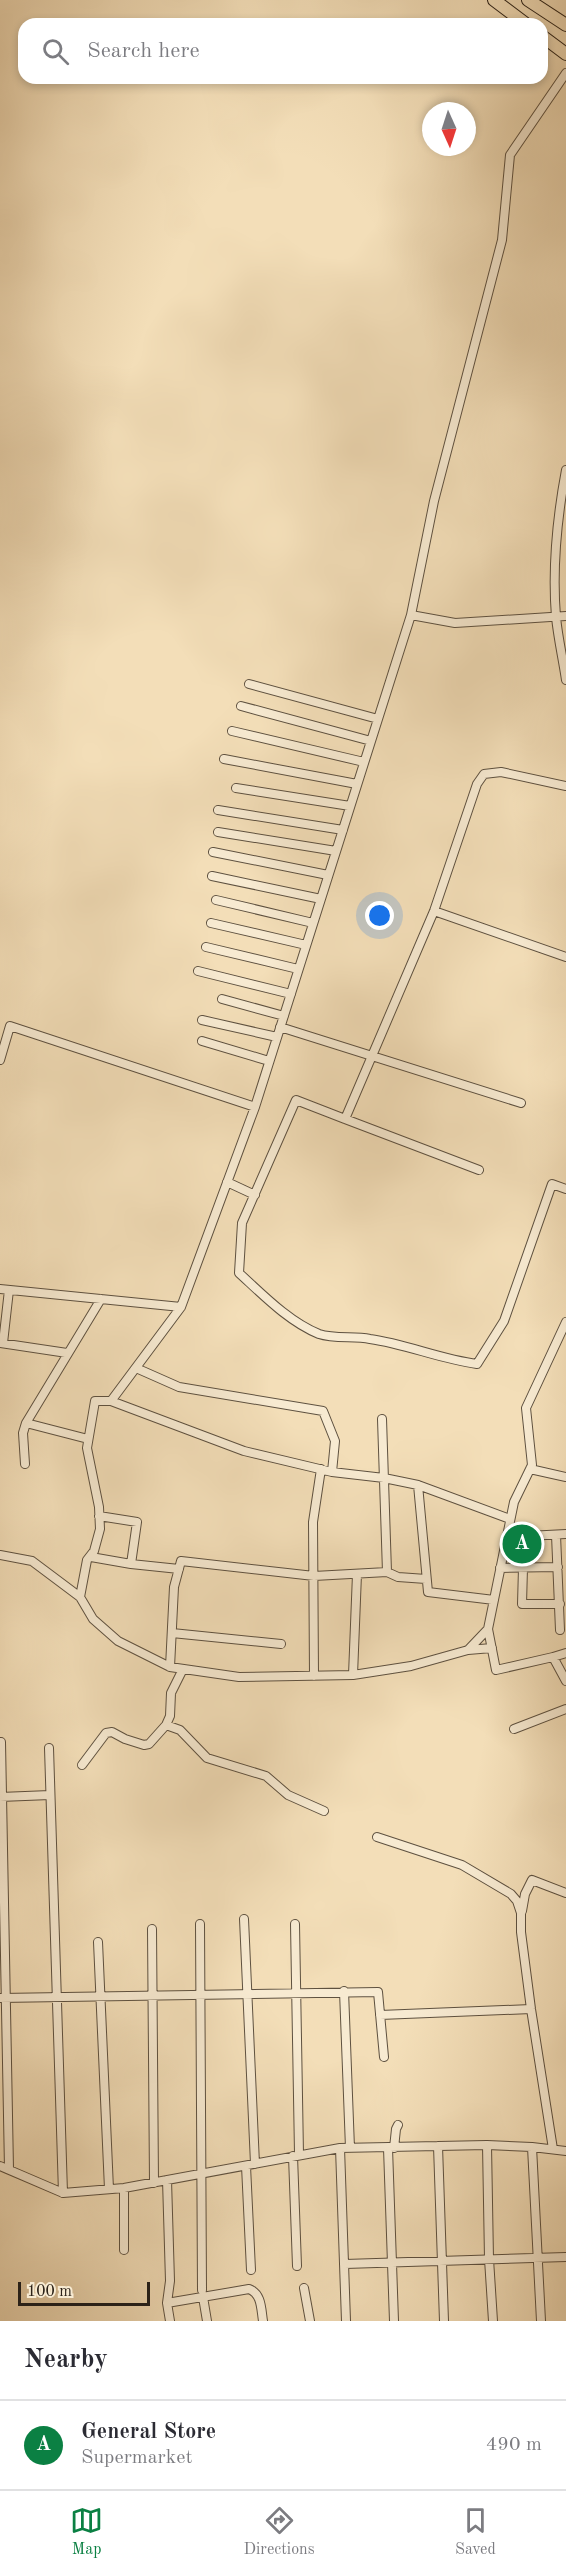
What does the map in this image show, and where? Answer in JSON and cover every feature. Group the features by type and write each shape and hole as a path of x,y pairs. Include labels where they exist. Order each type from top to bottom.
{"highway":[{"path":"494,0 518,18"},
{"path":"528,0 566,25"},
{"path":"548,40 566,54"}],"street":[{"path":"111,1401 181,1307 255,1107 411,615 434,501 502,240 510,155 566,73"},
{"path":"566,470 557,524 556,616 566,680"},
{"path":"411,615 455,623 566,616"},
{"path":"249,684 378,719"},
{"path":"241,706 371,741"},
{"path":"232,731 364,762"},
{"path":"224,759 357,784"},
{"path":"345,1119 434,911 477,784 484,774 501,772 566,786"},
{"path":"236,788 350,806"},
{"path":"218,810 343,830"},
{"path":"218,832 336,851"},
{"path":"213,852 328,875"},
{"path":"212,876 321,899"},
{"path":"216,900 313,922"},
{"path":"434,911 566,957"},
{"path":"211,923 306,945"},
{"path":"206,947 298,969"},
{"path":"198,971 291,994"},
{"path":"222,999 284,1016"},
{"path":"202,1020 277,1037"},
{"path":"0,1060 10,1026 255,1107"},
{"path":"280,1027 521,1102"},
{"path":"202,1041 269,1061"},
{"path":"479,1170 296,1101 242,1223 239,1273 289,1316 320,1334 369,1339 411,1347 452,1361 477,1364 504,1322 552,1184 566,1189"},
{"path":"227,1182 255,1195"},
{"path":"67,1353 2,1343 4,1289 181,1307"},
{"path":"25,1464 23,1433 26,1423 101,1299"},
{"path":"566,1322 526,1408 532,1465 514,1502 488,1629 496,1670 566,1653"},
{"path":"136,1368 179,1387 323,1411 335,1441 332,1472"},
{"path":"80,1597 87,1560 91,1557 100,1529 87,1448 95,1401 111,1401 244,1451 332,1472 384,1478 418,1485 510,1519"},
{"path":"382,1419 387,1572"},
{"path":"26,1423 88,1439"},
{"path":"314,1676 313,1522 321,1469"},
{"path":"530,1469 566,1477"},
{"path":"418,1485 428,1592 494,1600"},
{"path":"99,1516 137,1522 131,1564"},
{"path":"506,1537 561,1534 558,1567 560,1630"},
{"path":"0,1555 32,1561 80,1597 93,1619 118,1641 170,1667 239,1677 353,1675 411,1666 468,1650 492,1648"},
{"path":"91,1557 179,1569"},
{"path":"170,1667 174,1587 181,1561 314,1576 387,1572 398,1577 426,1579"},
{"path":"500,1568 558,1567"},
{"path":"523,1568 522,1604 560,1604"},
{"path":"353,1675 357,1574"},
{"path":"468,1650 488,1629"},
{"path":"172,1633 281,1644"},
{"path":"553,1657 566,1681"},
{"path":"82,1765 106,1733 112,1732 125,1739 144,1745 149,1744 166,1725 170,1716 171,1692 183,1669"},
{"path":"514,1729 566,1709"},
{"path":"166,1725 180,1730 207,1758 266,1776 288,1795 324,1811"},
{"path":"1,1742 3,1998 9,2169"},
{"path":"48,1748 63,2193"},
{"path":"1,1797 50,1795"},
{"path":"377,1837 462,1865 511,1894 517,1901 521,1913 531,2009 554,2149"},
{"path":"521,1913 525,1894 532,1880 566,1893"},
{"path":"244,1919 248,1993 251,2270"},
{"path":"200,1924 202,2293 207,2321"},
{"path":"295,1924 297,2266"},
{"path":"152,1929 153,2182"},
{"path":"98,1942 109,2189"},
{"path":"344,1991 346,2321"},
{"path":"3,1998 378,1992 384,2057"},
{"path":"380,2015 531,2009"},
{"path":"394,2321 391,2148 398,2125"},
{"path":"0,2166 63,2193 124,2188 296,2155 345,2148 487,2145 532,2146 566,2151"},
{"path":"487,2145 489,2259 493,2321"},
{"path":"438,2146 444,2321"},
{"path":"532,2146 541,2321"},
{"path":"167,2180 170,2281 167,2303 170,2321"},
{"path":"124,2188 124,2250"},
{"path":"345,2264 566,2257"},
{"path":"304,2288 307,2321"},
{"path":"167,2303 202,2293 249,2289 257,2293 263,2321"}],"place":[{"name":"General Store","path":"522,1544"}]}
